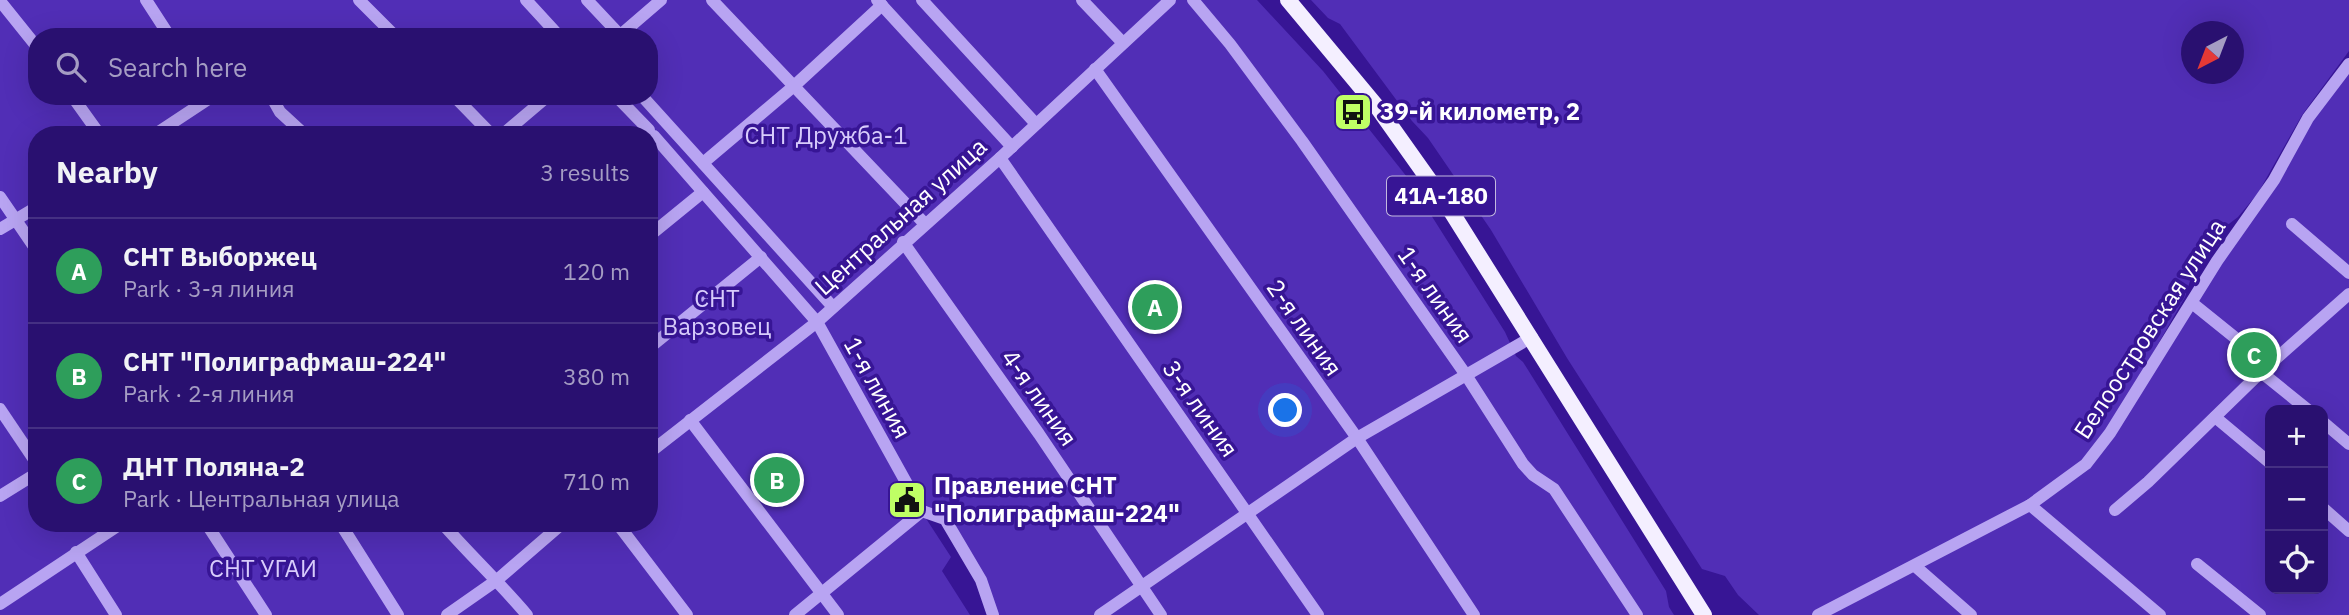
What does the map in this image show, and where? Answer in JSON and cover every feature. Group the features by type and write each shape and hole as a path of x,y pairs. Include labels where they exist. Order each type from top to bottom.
{"main road":[{"name":"41А-180","path":"1288,0 1341,61 1422,169 1531,337 1704,615"}],"street":[{"path":"146,0 164,28"},
{"path":"359,0 387,28"},
{"path":"526,0 552,28"},
{"path":"587,0 612,28"},
{"path":"628,28 661,0"},
{"path":"712,0 924,223"},
{"path":"922,0 1036,124"},
{"path":"1082,0 1123,43"},
{"name":"Центральная улица","path":"658,446 817,322 924,223 1000,158 1170,0"},
{"name":"1-я линия","path":"1193,0 1273,100 1466,375 1524,464 1533,475 1554,489 1637,615"},
{"path":"0,1 28,36"},
{"path":"703,163 794,86 880,3 1012,147"},
{"name":"Белоостровская улица","path":"1818,615 2030,505 2086,464 2099,450 2217,261 2274,180 2308,118 2349,64"},
{"name":"2-я линия","path":"1095,69 1357,438 1474,615"},
{"path":"2339,78 2349,88"},
{"path":"78,105 94,126"},
{"path":"168,126 200,105"},
{"path":"276,105 279,112 295,126"},
{"path":"463,105 483,126"},
{"path":"513,126 537,105"},
{"name":"1-я линия","path":"624,105 642,126"},
{"path":"650,105 833,307"},
{"name":"1-я линия","path":"658,144 817,322 922,511"},
{"name":"3-я линия","path":"1000,158 1318,615"},
{"path":"658,229 703,192"},
{"path":"0,197 28,238"},
{"path":"0,229 28,212"},
{"path":"2292,223 2349,273"},
{"name":"4-я линия","path":"903,242 1039,434 1161,615"},
{"path":"658,341 761,257"},
{"path":"2115,510 2148,482 2265,368 2349,294"},
{"path":"2192,303 2303,405"},
{"path":"1100,615 1357,438 1531,337"},
{"path":"0,410 28,451"},
{"path":"2215,417 2265,459"},
{"path":"690,420 838,615"},
{"path":"2328,426 2349,444"},
{"path":"0,496 28,479"},
{"path":"2030,505 2160,615"},
{"path":"795,615 922,511 945,519 981,580 993,615"},
{"path":"2328,512 2349,531"},
{"path":"0,604 108,532"},
{"path":"212,532 266,615"},
{"path":"346,532 398,615"},
{"path":"450,532 527,615"},
{"path":"447,615 497,580 553,532"},
{"path":"624,532 687,615"},
{"path":"76,552 116,615"},
{"path":"2197,564 2260,615"},
{"path":"1914,566 1971,615"}],"green space":[{"path":"0,0 1257,0 1323,71 1407,177 1505,332 1516,356 1523,362 1666,591 1669,607 1674,615 993,615 945,519 925,517 951,557 942,571 970,615 0,615"},
{"path":"1311,0 2349,0 2349,51 2302,115 2258,193 2238,217 2217,233 2223,239 2190,281 2185,297 2142,372 2349,64 2349,615 1759,615 1738,595 1725,576 1702,569 1567,358 1491,230 1428,138 1412,121 1340,24 1328,18"}],"place":[{"name":"39-й километр, 2","path":"1353,112"},
{"name":"СНТ Выборжец","path":"1155,307"},
{"name":"ДНТ Поляна-2","path":"2254,355"},
{"name":"СНТ \"Полиграфмаш-224\"","path":"777,480"},
{"name":"Правление СНТ \"Полиграфмаш-224\"","path":"907,500"}],"park label":[{"name":"СНТ Дружба-1","path":"826,136"},
{"name":"СНТ Варзовец","path":"717,313"},
{"name":"СНТ УГАИ","path":"263,569"}]}
